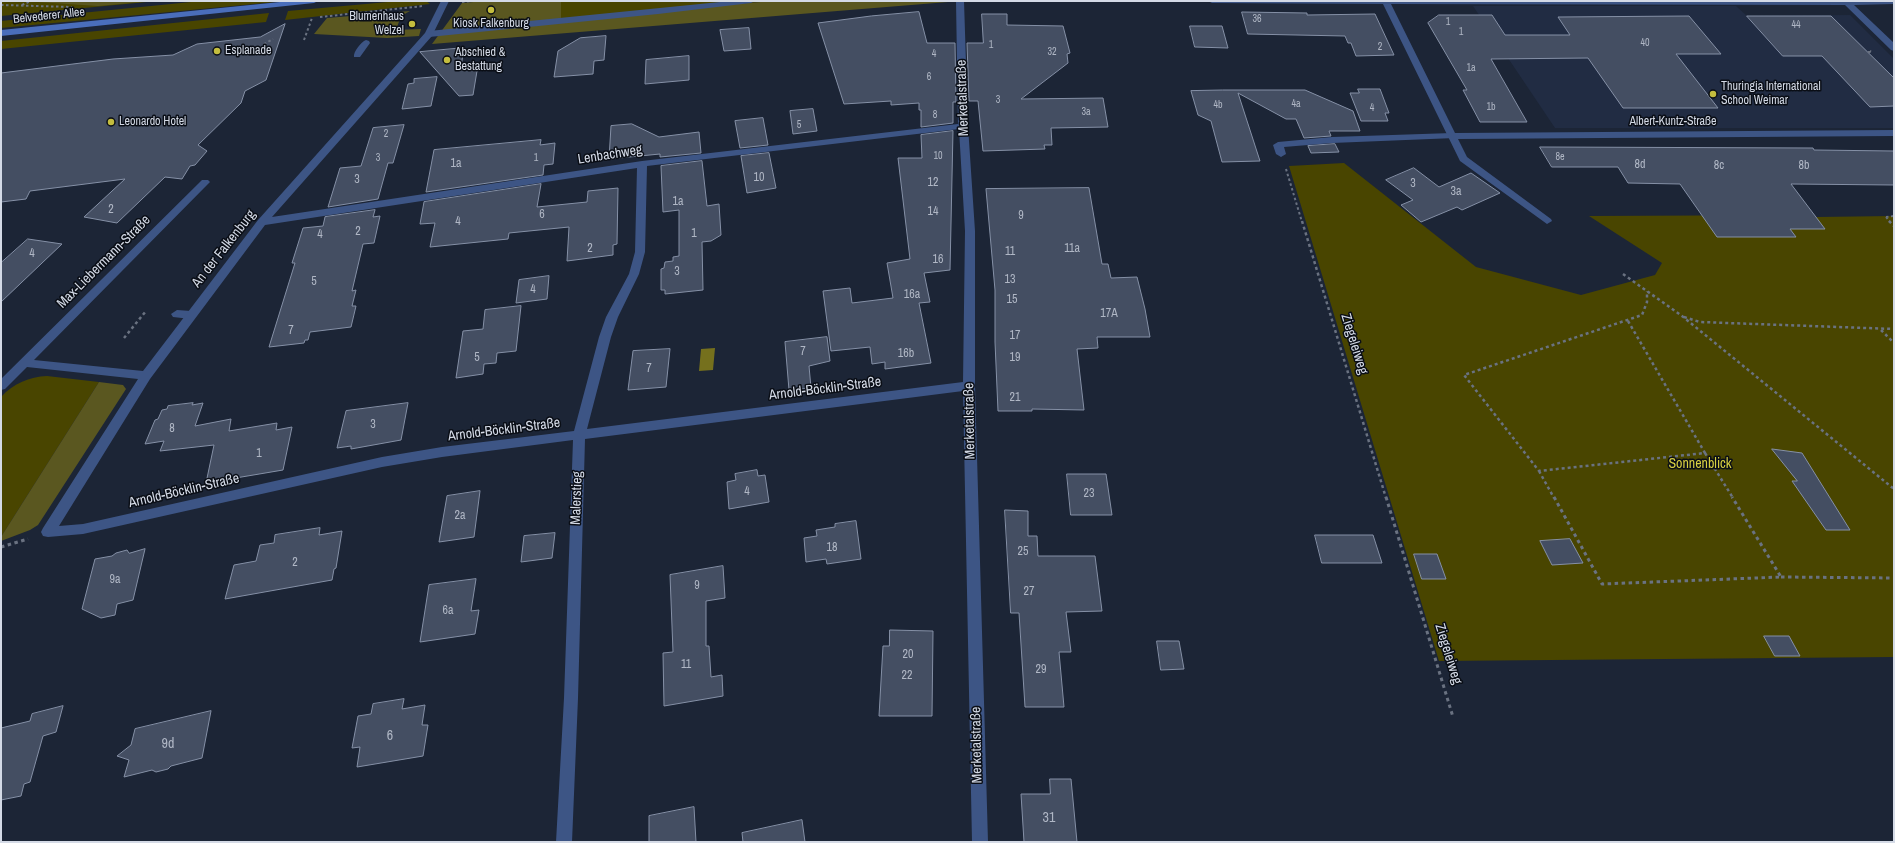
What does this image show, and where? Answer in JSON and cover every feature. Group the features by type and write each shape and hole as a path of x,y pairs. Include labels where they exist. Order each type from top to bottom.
{"street":[{"name":"Belvederer Allee","path":"1,33 314,1"},
{"name":"An der Falkenburg","path":"48,532 146,376 191,315 262,222 429,34 445,1"},
{"path":"429,34 658,12 751,1"},
{"name":"Merketalstraße","path":"960,1 963,126 970,231 969,386 980,842"},
{"path":"1212,1 1894,2"},
{"path":"1385,2 1462,159 1547,221"},
{"path":"1847,2 1894,48"},
{"path":"357,55 366,43"},
{"name":"Lenbachweg","path":"262,222 642,164 963,126"},
{"name":"Albert-Kuntz-Straße","path":"1452,136 1894,133"},
{"path":"1281,154 1278,145 1332,140 1452,136"},
{"name":"Malerstieg","path":"564,842 571,698 579,436 605,337 612,317 634,274 638,262 640,252 642,164"},
{"name":"Max-Liebermann-Straße","path":"1,386 205,182"},
{"path":"177,314 191,315"},
{"path":"25,363 146,376"},
{"name":"Arnold-Böcklin-Straße","path":"48,532 83,529 382,462 442,452 969,386"}],"path":[{"path":"22,5 31,1"},
{"path":"1,5 73,7"},
{"path":"304,40 312,18"},
{"path":"264,44 273,39"},
{"name":"Ziegeleiweg","path":"1281,154 1453,717"},
{"path":"1894,216 1886,217 1894,226"},
{"path":"1623,274 1682,316 1894,489"},
{"path":"1647,291 1647,302 1642,315 1628,321 1464,375 1539,471 1602,584 1780,577 1894,578"},
{"path":"124,338 146,311"},
{"path":"1682,316 1700,322 1894,330"},
{"path":"1628,321 1780,577"},
{"path":"1881,329 1894,343"},
{"path":"1539,471 1705,453"},
{"path":"1,547 48,532"}],"shaded area":[{"path":"153,1 98,6 37,2"},
{"path":"485,1 561,1 561,19 772,1 948,2 432,44 462,3"},
{"name":"Thuringia International School Weimar","path":"1473,6 1736,6 1747,16 1850,15 1894,59 1894,128 1555,128"},
{"path":"410,11 401,16 396,30 421,29 419,36 387,38 314,34 327,18"},
{"path":"715,348 713,370 699,371 701,349"},
{"path":"99,382 123,385 126,389 38,525 30,530 1,541 1,537"}],"green space":[{"path":"1,1 157,1 1,16"},
{"path":"201,1 286,1 1,28 1,21"},
{"path":"399,1 426,1 430,4 285,20 288,11"},
{"path":"561,1 772,1 561,20"},
{"path":"269,13 266,22 1,49 1,41"},
{"name":"Sonnenblick","path":"1344,163 1476,267 1581,295 1655,275 1662,263 1589,216 1894,216 1894,657 1439,661 1289,166"},
{"path":"47,376 99,382 1,537 1,397 17,384 28,379"}],"building":[{"path":"919,12 927,43 955,43 956,102 953,102 953,123 921,127 921,110 919,110 919,103 891,105 891,101 844,104 818,23 871,16"},
{"path":"1242,12 1307,13 1307,15 1375,14 1394,55 1356,56 1351,43 1348,43 1345,36 1248,34"},
{"path":"982,14 1007,14 1007,25 1063,26 1070,53 1067,54 1068,63 1021,99 1103,98 1108,127 1051,128 1052,145 1044,145 1045,149 983,151 978,101 969,101 967,43 983,43"},
{"path":"1439,15 1492,15 1505,35 1570,35 1558,17 1689,16 1721,54 1676,54 1718,108 1623,108 1588,58 1491,59 1527,122 1480,122 1463,90 1467,90 1428,23"},
{"path":"1747,16 1831,16 1894,78 1894,106 1870,107 1822,56 1783,56"},
{"name":"Leonardo Hotel","path":"285,24 266,80 245,91 241,103 198,145 207,151 195,165 190,166 182,179 165,177 117,223 84,217 125,179 30,191 26,199 1,202 1,73 113,59 173,55 197,44 260,37"},
{"path":"1190,26 1222,26 1228,48 1195,47"},
{"path":"749,28 751,49 724,51 720,30"},
{"path":"606,36 604,60 594,61 593,74 554,77 558,51 580,38"},
{"path":"464,48 461,67 478,65 473,95 459,96 420,52"},
{"path":"689,56 689,80 645,84 646,60"},
{"path":"437,77 431,106 402,109 408,84 414,83 414,79"},
{"path":"1358,89 1380,89 1389,113 1385,113 1388,121 1361,121 1350,93 1359,93"},
{"path":"1305,90 1353,111 1360,131 1329,131 1331,136 1304,138 1296,119 1286,119 1238,93 1260,161 1222,162 1211,121 1198,115 1191,91"},
{"path":"813,109 817,131 793,134 790,111"},
{"path":"763,118 768,145 740,148 735,121"},
{"path":"632,124 659,137 699,132 701,153 660,157 660,154 609,159 611,126"},
{"path":"404,125 393,163 388,163 378,199 328,207 340,168 361,166 373,128"},
{"path":"953,131 950,270 924,273 930,302 919,303 931,363 885,369 885,362 872,364 870,347 831,351 823,291 850,288 852,303 893,298 887,263 910,259 898,158 922,158 921,135"},
{"path":"541,140 540,145 555,143 553,164 544,165 543,175 426,192 434,150"},
{"path":"1335,144 1339,152 1311,153 1308,146"},
{"path":"1540,147 1813,148 1814,150 1894,151 1894,185 1791,184 1825,229 1790,229 1796,237 1717,237 1680,184 1628,183 1618,167 1552,167"},
{"path":"769,153 776,188 747,193 741,156"},
{"path":"702,161 707,206 719,204 721,235 711,241 702,242 703,290 665,294 665,290 661,290 661,269 664,268 665,262 673,261 673,257 679,256 679,210 663,212 661,166"},
{"path":"1414,168 1439,187 1471,173 1500,193 1462,210 1457,207 1421,222 1401,205 1413,200 1386,180"},
{"path":"541,184 537,207 587,202 588,191 618,188 617,244 613,245 613,255 567,261 569,227 509,233 508,239 430,247 435,223 420,224 424,202"},
{"path":"1089,188 1102,264 1108,264 1111,278 1137,277 1150,337 1097,337 1098,348 1077,349 1084,410 1032,409 1032,411 998,411 995,342 995,290 986,189"},
{"path":"375,210 373,217 380,216 374,243 363,244 352,291 356,290 352,306 356,306 351,327 310,332 308,340 305,340 304,343 269,347 295,263 292,263 303,228 323,226 325,217"},
{"path":"28,239 62,244 1,302 1,263"},
{"path":"549,276 547,299 516,303 519,280"},
{"path":"521,306 516,351 497,353 496,363 484,364 483,374 456,378 463,331 483,329 485,310"},
{"path":"827,337 830,361 809,366 811,388 789,390 785,342"},
{"path":"670,349 666,387 628,390 633,351"},
{"path":"193,403 192,405 203,403 195,426 231,419 229,431 277,423 276,430 292,427 283,470 206,483 214,445 160,451 164,441 145,444 155,420 158,419 162,410 167,409 168,406"},
{"path":"408,403 401,440 351,449 351,446 337,448 346,411"},
{"path":"1772,449 1802,453 1850,530 1826,530 1792,481 1797,481"},
{"path":"757,470 758,476 765,475 769,502 729,509 727,482 736,480 735,474"},
{"path":"1067,474 1106,474 1112,515 1071,515"},
{"path":"480,491 474,537 439,542 447,496"},
{"path":"1005,510 1028,511 1028,536 1037,536 1038,556 1095,556 1102,611 1066,612 1071,652 1059,652 1064,707 1025,707 1019,613 1011,613"},
{"path":"856,521 861,559 827,564 826,559 806,562 804,538 817,536 816,530 835,527 835,524"},
{"path":"320,528 319,535 342,531 336,568 334,569 332,580 225,599 234,565 256,561 260,545 274,543 275,535"},
{"path":"555,533 552,558 521,562 524,536"},
{"path":"1315,535 1373,535 1382,563 1322,563"},
{"path":"1570,539 1583,563 1552,565 1540,541"},
{"path":"145,549 133,600 117,604 115,615 101,618 82,609 95,559 112,556 116,553 127,550 129,553"},
{"path":"1414,554 1437,554 1446,579 1422,579"},
{"path":"723,566 725,598 706,601 706,646 709,646 711,677 722,675 723,696 664,706 663,653 673,652 670,575"},
{"path":"476,579 471,611 479,610 475,634 420,642 429,585"},
{"path":"890,630 933,631 932,716 879,716 883,646 889,646"},
{"path":"1764,636 1789,636 1800,656 1775,656"},
{"path":"1157,641 1179,641 1184,669 1161,670"},
{"path":"404,699 402,709 425,705 422,725 428,725 423,756 357,767 360,747 352,748 358,716 371,714 373,704"},
{"path":"63,706 56,732 43,736 30,782 24,784 21,796 1,800 1,728 30,721 32,714"},
{"path":"211,711 202,758 171,766 168,769 156,772 152,770 124,777 129,760 117,756 131,745 135,729"},
{"path":"1050,779 1071,779 1077,842 1024,842 1021,794 1050,794"},
{"path":"694,807 696,842 649,842 649,816"},
{"path":"802,820 805,842 743,842 742,833"}],"place":[{"name":"Kiosk Falkenburg","path":"491,10"},
{"name":"Blumenhaus Welzel","path":"412,24"},
{"name":"Esplanade","path":"217,51"},
{"name":"Abschied & Bestattung","path":"447,60"},
{"name":"Thuringia International School Weimar","path":"1713,94"},
{"name":"Leonardo Hotel","path":"111,122"}]}
